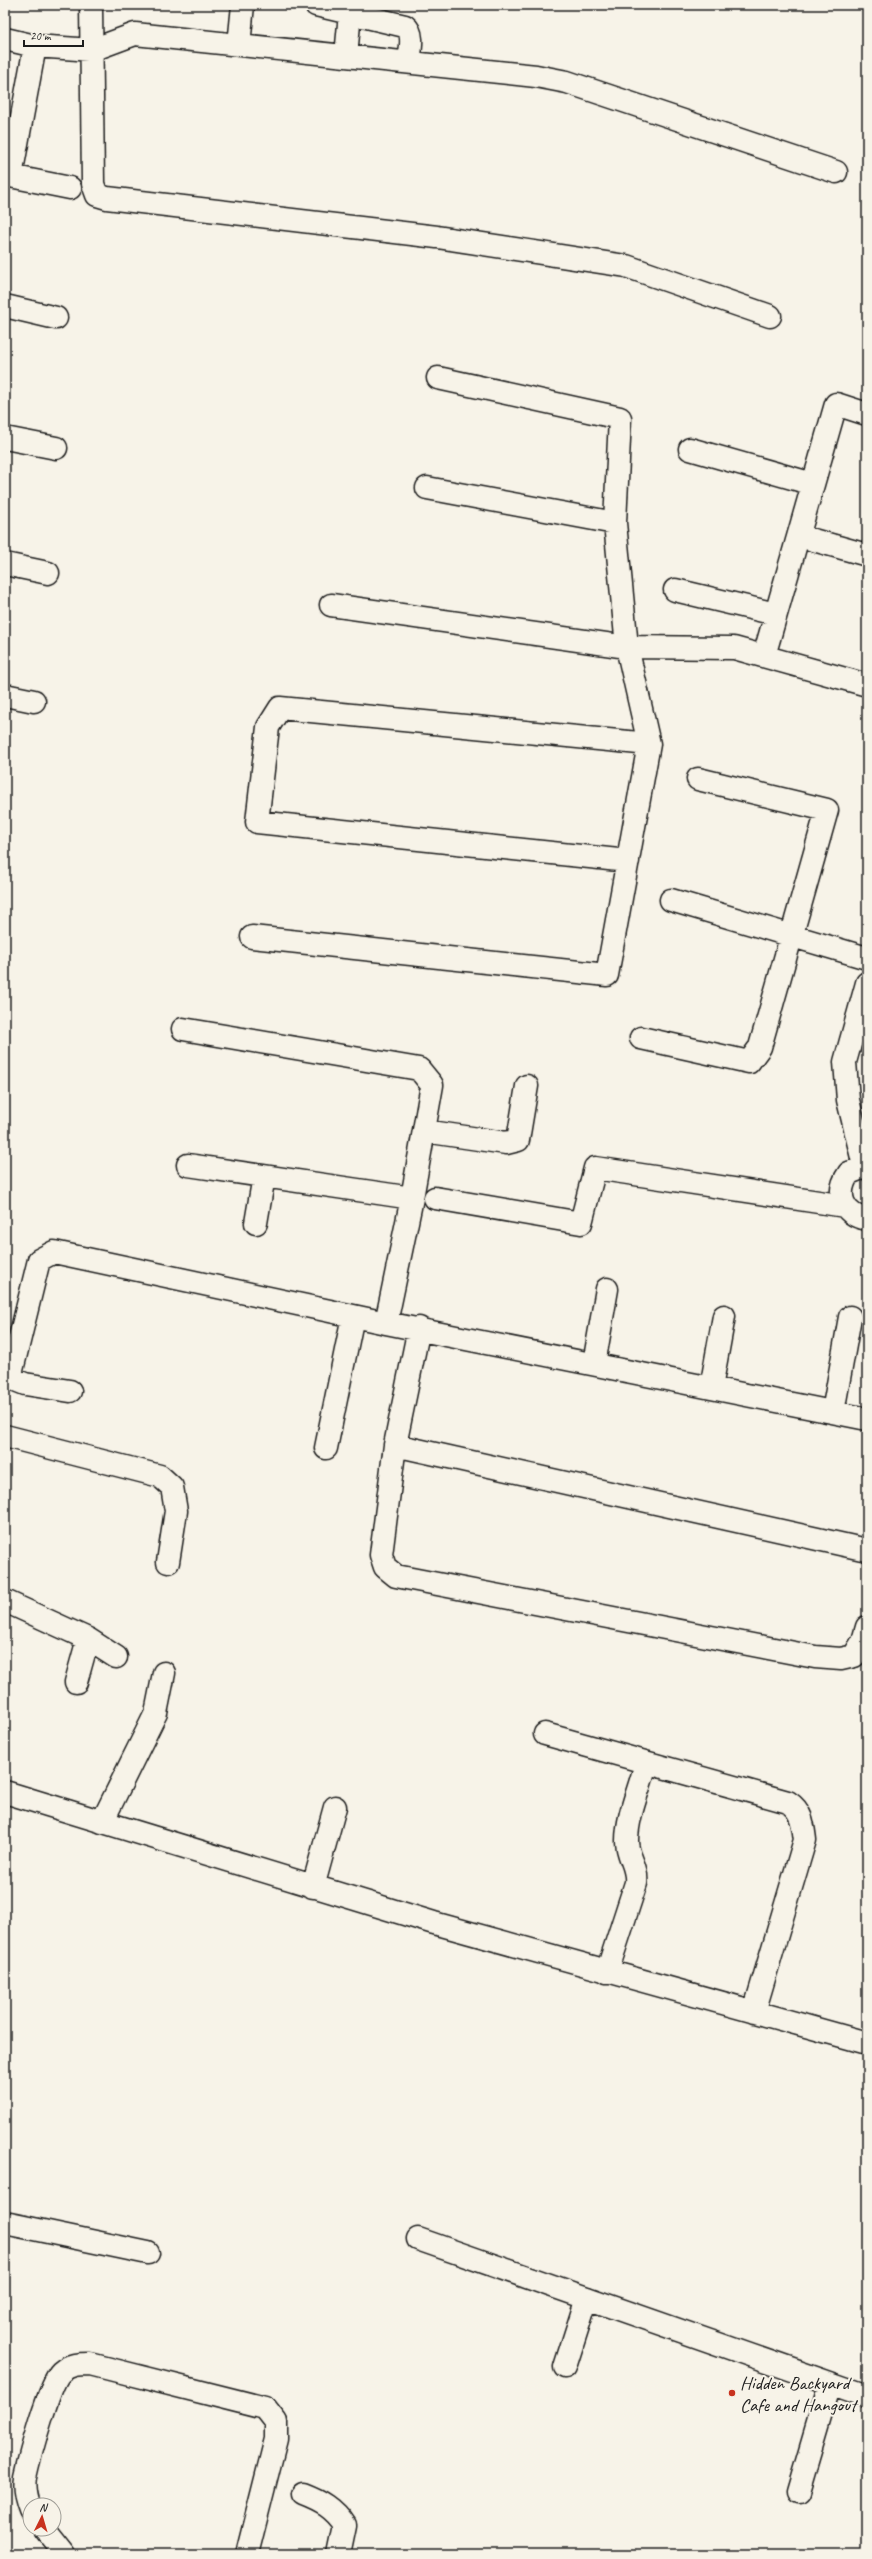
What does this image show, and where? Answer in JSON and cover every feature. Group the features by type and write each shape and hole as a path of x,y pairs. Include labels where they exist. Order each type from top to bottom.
{"street":[{"path":"91,5 93,184 97,195 108,198 438,237 626,266 770,316"},
{"path":"239,44 243,5"},
{"path":"316,5 408,28 411,37 410,62"},
{"path":"346,56 350,13"},
{"path":"5,39 35,46 92,50 135,34 536,76 568,82 836,172"},
{"path":"35,46 8,175 70,188"},
{"path":"5,306 56,318"},
{"path":"252,937 608,975 649,744 627,647 615,523 620,418 438,378"},
{"path":"764,656 836,404 867,414"},
{"path":"5,438 56,448"},
{"path":"690,449 814,484"},
{"path":"427,488 615,523"},
{"path":"799,536 867,554"},
{"path":"5,564 48,573"},
{"path":"675,590 776,614"},
{"path":"331,605 627,647 734,648 867,685"},
{"path":"5,695 34,701"},
{"path":"628,862 257,822 268,727 280,708 649,744"},
{"path":"641,1038 749,1062 760,1047 826,810 698,779"},
{"path":"671,900 867,958"},
{"path":"867,983 862,1018 845,1062 848,1100 865,1166 849,1173 841,1189 845,1206 851,1213 867,1219"},
{"path":"183,1029 419,1068 432,1085 412,1198 386,1323"},
{"path":"424,1131 506,1144 518,1140 527,1086"},
{"path":"188,1165 412,1198"},
{"path":"435,1198 581,1223 596,1168 845,1206"},
{"path":"256,1223 264,1176"},
{"path":"70,1391 25,1384 10,1378 39,1260 54,1252 386,1323 419,1328 867,1419"},
{"path":"594,1364 607,1289"},
{"path":"326,1448 353,1316"},
{"path":"711,1388 724,1316"},
{"path":"833,1412 850,1317"},
{"path":"419,1328 395,1445 380,1555 385,1567 396,1576 822,1658 841,1659 854,1656 867,1628"},
{"path":"5,1436 160,1476 172,1487 176,1511 168,1562"},
{"path":"395,1445 867,1550"},
{"path":"5,1601 88,1639 116,1657"},
{"path":"76,1682 88,1639"},
{"path":"102,1822 156,1713 164,1673"},
{"path":"545,1734 788,1802 796,1807 803,1823 805,1840 754,2012"},
{"path":"607,1972 636,1883 636,1868 627,1852 628,1831 646,1763"},
{"path":"5,1792 313,1887 607,1972 867,2043"},
{"path":"313,1887 335,1807"},
{"path":"5,2223 148,2253"},
{"path":"418,2239 867,2396"},
{"path":"565,2367 587,2298"},
{"path":"25,2497 25,2478 51,2389 60,2373 72,2365 90,2364 265,2408 276,2422 276,2439 247,2554"},
{"path":"798,2492 830,2383"},
{"path":"303,2494 323,2502 338,2515 345,2526 339,2554"},
{"path":"51,2537 65,2554"}],"place":[{"name":"Hidden Backyard Cafe and Hangout","path":"732,2393"}]}
